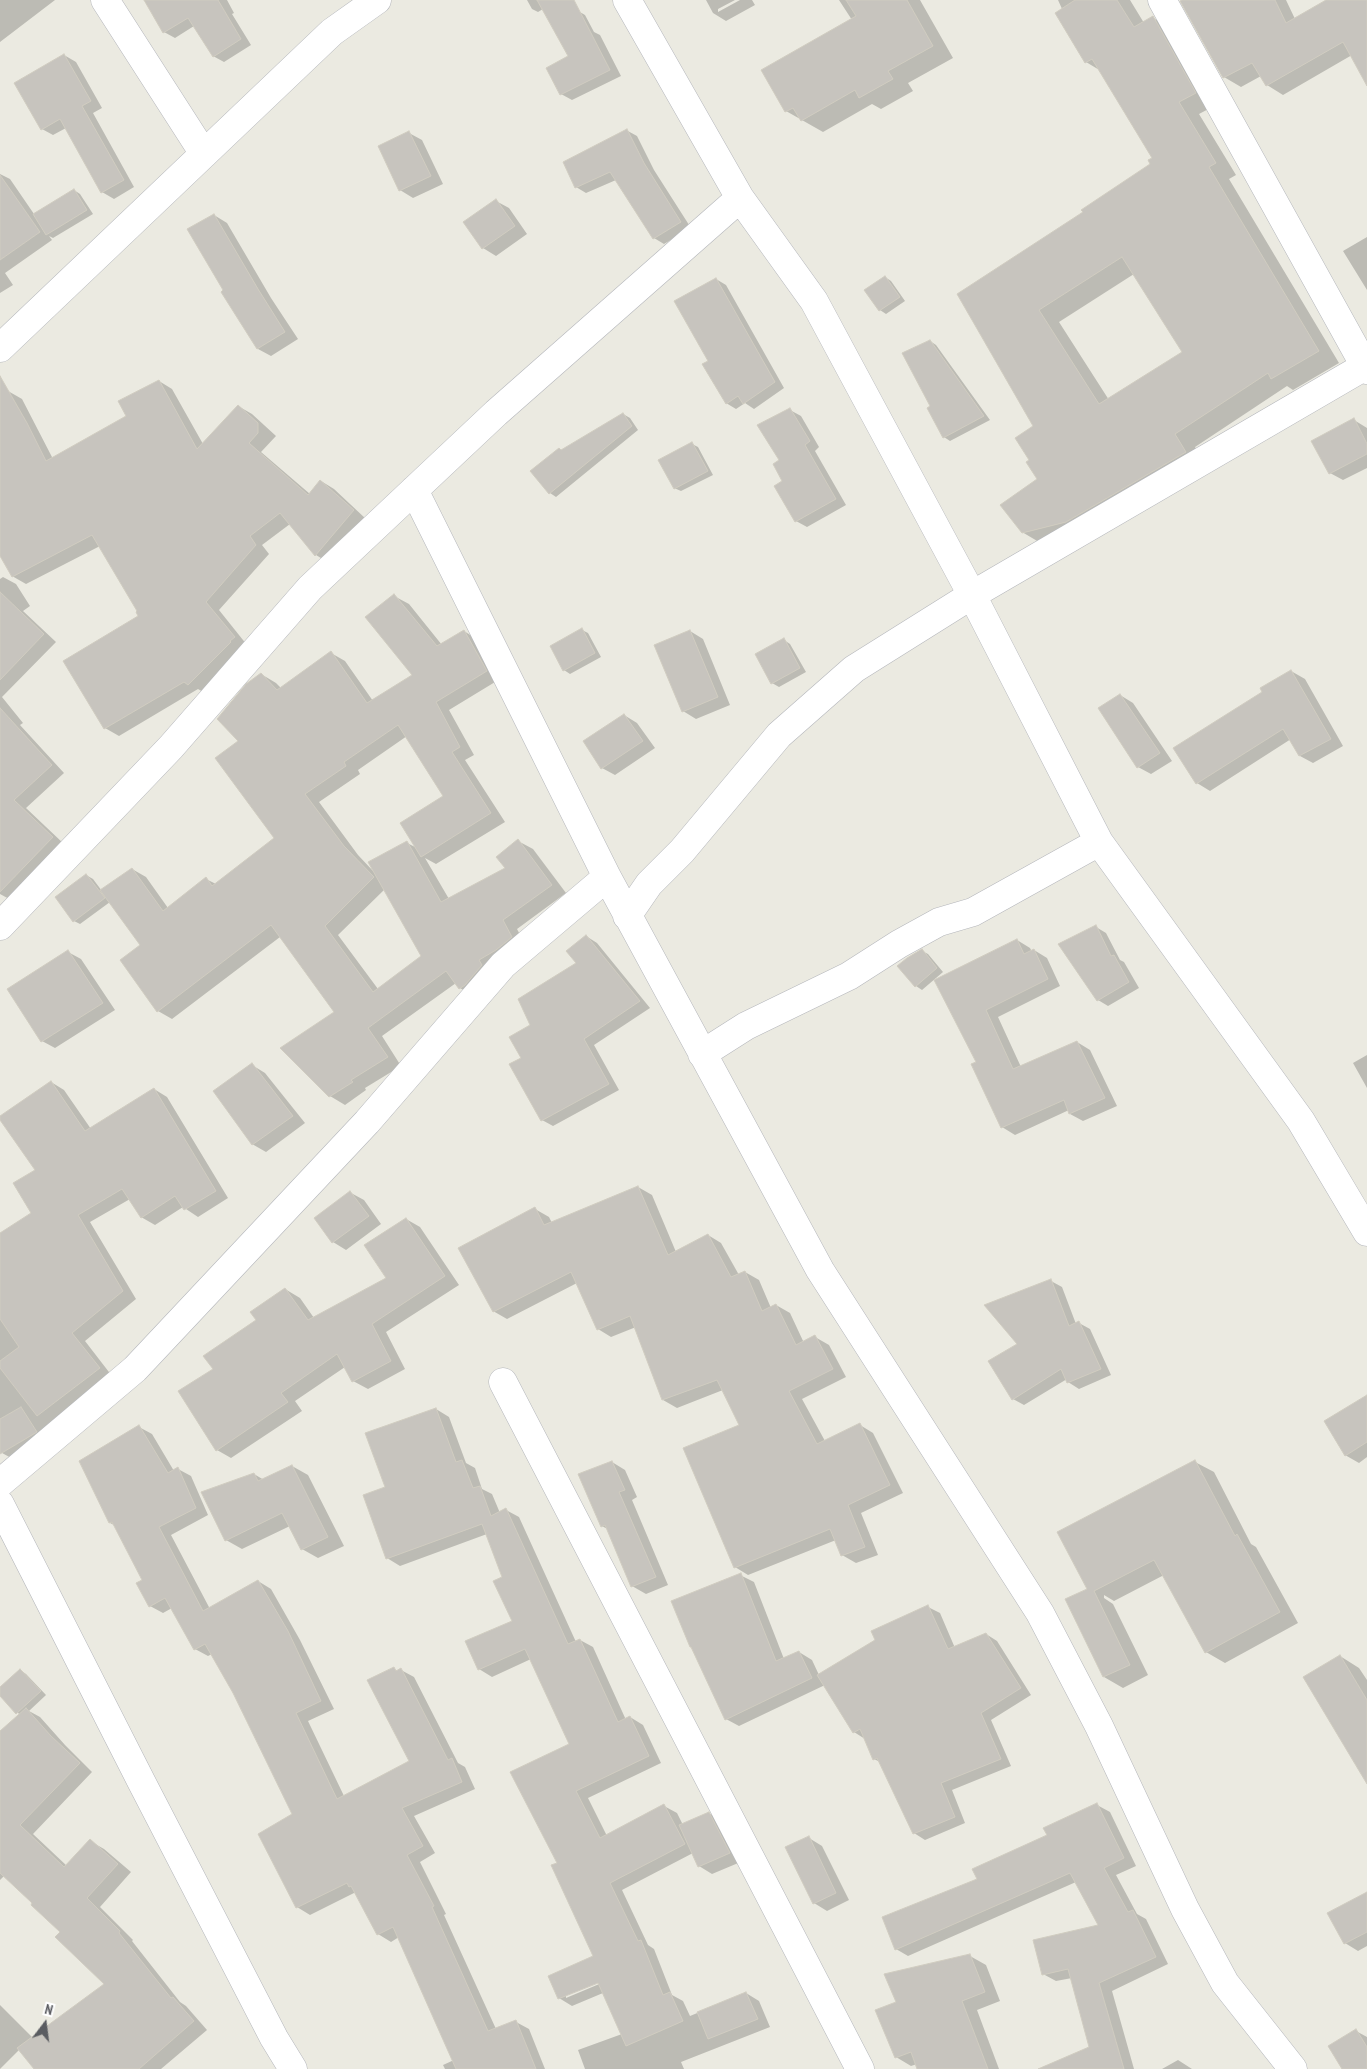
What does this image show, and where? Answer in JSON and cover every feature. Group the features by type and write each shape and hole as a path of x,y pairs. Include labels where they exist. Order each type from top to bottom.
{"street":[{"path":"106,0 204,154"},
{"path":"0,348 332,32 377,0"},
{"path":"627,0 740,198 814,301 972,594 1099,842 1301,1120 1367,1232"},
{"path":"627,916 649,884 682,851 778,735 854,669 972,594 1366,367 1162,0"},
{"path":"0,926 171,747 310,588 496,413 740,198"},
{"path":"414,490 627,916 820,1270 1040,1613 1099,1726 1185,1909 1225,1982 1293,2069"},
{"path":"702,1054 746,1026 849,976 938,922 973,912 1099,842"},
{"path":"0,1483 135,1369 367,1122 503,965 607,877"},
{"path":"503,1382 860,2069"},
{"path":"0,1504 274,2038 293,2069"}],"building":[{"path":"144,0 218,0 241,39 213,57 188,18 163,33"},
{"path":"537,0 574,0 610,70 560,95 546,68 568,56"},
{"path":"846,0 907,0 933,46 888,71 893,79 859,98 855,90 801,121 793,108 785,112 761,70 856,16"},
{"path":"1075,0 1117,0 1134,27 1153,16 1196,93 1179,102 1216,163 1209,167 1319,351 1271,379 1268,373 1175,434 1186,452 1066,522 1022,533 1000,505 1037,479 1026,462 1029,460 1015,438 1033,426 957,294 1083,212 1081,210 1150,164 1148,160 1152,158 1092,59 1085,63 1055,13","holes":["1122,257 1182,352 1099,404 1039,310"]},
{"path":"1275,0 1286,23 1326,0 1367,0 1367,86 1343,42 1266,86 1252,63 1223,78 1180,1"},
{"path":"64,54 91,101 82,106 124,180 101,193 60,119 41,130 14,83"},
{"path":"627,129 644,163 681,222 653,239 610,172 575,188 563,162"},
{"path":"409,131 431,176 399,191 378,146"},
{"path":"0,175 40,232 0,260"},
{"path":"74,189 87,210 46,235 33,214"},
{"path":"496,199 515,226 482,249 463,222"},
{"path":"214,214 285,332 257,349 221,292 223,290 187,229"},
{"path":"885,276 900,297 879,311 864,290"},
{"path":"716,278 775,382 743,404 738,396 726,404 702,364 708,361 674,301"},
{"path":"930,340 984,416 943,438 927,408 930,406 902,353"},
{"path":"0,376 46,461 126,416 118,401 159,380 197,449 238,405 258,423 258,433 249,443 308,495 320,480 354,510 315,556 280,513 250,536 256,545 206,602 235,637 188,685 184,682 104,729 63,661 138,616 137,611 92,535 12,577 0,556"},
{"path":"790,408 810,441 805,445 836,499 795,522 774,486 782,481 773,464 779,460 757,425"},
{"path":"623,413 632,426 549,494 530,471 559,448 561,450"},
{"path":"1354,418 1367,444 1367,454 1329,474 1311,441"},
{"path":"692,442 708,471 674,489 658,460"},
{"path":"0,592 44,634 0,680"},
{"path":"394,594 437,646 464,630 487,671 436,702 460,747 452,752 491,813 421,857 400,823 443,796 398,725 344,762 346,766 305,794 344,846 374,877 325,926 373,992 421,956 368,862 407,841 441,902 505,868 496,857 518,839 552,885 503,920 512,937 496,950 479,960 482,965 465,985 459,989 446,971 368,1028 388,1057 351,1080 353,1082 329,1097 280,1048 334,1012 271,925 157,1012 120,960 140,945 100,890 132,868 163,911 206,877 212,886 274,838 215,758 238,741 217,719 246,684 261,673 277,690 331,651 367,703 412,675 365,617"},
{"path":"582,628 595,653 563,671 550,646"},
{"path":"690,630 718,697 682,712 654,645"},
{"path":"784,638 800,668 771,684 755,654"},
{"path":"1291,670 1331,739 1299,756 1283,729 1196,784 1173,748 1262,692 1260,688"},
{"path":"1120,694 1160,753 1137,768 1098,708"},
{"path":"0,708 52,765 14,800 53,837 0,892"},
{"path":"624,714 643,741 601,769 583,741"},
{"path":"86,874 105,898 73,922 55,897"},
{"path":"1096,925 1111,956 1114,955 1129,982 1097,1001 1058,944"},
{"path":"586,935 640,1001 584,1039 609,1084 541,1121 509,1064 521,1058 509,1037 530,1025 518,999 576,963 566,951"},
{"path":"1017,939 1024,954 1034,949 1048,979 986,1010 1013,1069 1077,1041 1105,1098 1069,1114 1064,1100 1001,1128 971,1064 976,1062 934,980"},
{"path":"922,949 937,968 915,987 897,966"},
{"path":"68,950 103,1003 41,1042 7,989"},
{"path":"252,1063 293,1116 252,1145 213,1091"},
{"path":"51,1081 85,1131 154,1088 216,1191 184,1210 175,1196 141,1218 122,1189 78,1215 123,1291 72,1333 100,1368 37,1416 0,1368 0,1361 19,1347 0,1319 0,1233 31,1213 13,1183 35,1170 0,1120 0,1116"},
{"path":"638,1186 668,1255 708,1234 731,1277 745,1271 762,1311 776,1304 796,1345 815,1335 833,1369 789,1391 817,1444 860,1423 890,1485 848,1505 865,1547 841,1556 830,1529 734,1568 683,1448 739,1425 717,1380 662,1400 630,1316 597,1330 571,1272 493,1312 458,1248 535,1207 544,1225"},
{"path":"350,1191 369,1216 332,1243 314,1218"},
{"path":"406,1218 445,1276 372,1324 391,1361 352,1382 337,1354 281,1393 288,1402 216,1451 178,1391 213,1369 203,1356 256,1320 250,1312 285,1288 308,1320 386,1278 364,1245"},
{"path":"1051,1279 1069,1326 1079,1321 1101,1369 1067,1383 1061,1369 1012,1400 988,1361 1017,1344 984,1305"},
{"path":"1367,1395 1367,1442 1345,1456 1324,1421"},
{"path":"21,1407 37,1432 0,1454 0,1419"},
{"path":"436,1408 456,1462 462,1460 473,1488 480,1486 491,1516 506,1508 568,1644 580,1639 618,1722 630,1716 649,1756 576,1791 600,1838 664,1804 685,1844 610,1883 638,1941 641,1940 663,1995 670,1992 683,2021 626,2046 598,1983 558,1999 548,1976 593,1956 551,1865 557,1863 510,1772 569,1744 525,1649 478,1670 465,1641 512,1621 493,1581 502,1577 482,1524 386,1559 363,1495 385,1487 365,1433"},
{"path":"139,1425 168,1473 178,1467 196,1508 159,1527 203,1611 258,1580 288,1631 321,1701 296,1713 337,1799 409,1761 367,1680 394,1667 396,1671 401,1668 448,1760 452,1758 462,1782 402,1808 423,1846 407,1855 434,1906 432,1907 488,2031 516,2020 536,2069 456,2069 393,1927 377,1935 351,1886 349,1887 347,1883 296,1908 258,1834 292,1814 233,1693 205,1644 194,1650 165,1598 149,1607 136,1583 142,1580 112,1522 109,1523 79,1461"},
{"path":"1195,1460 1235,1536 1237,1534 1280,1612 1205,1653 1154,1560 1094,1591 1130,1665 1103,1677 1065,1599 1087,1589 1057,1532"},
{"path":"612,1461 625,1490 619,1492 656,1577 631,1587 605,1525 601,1527 578,1474"},
{"path":"292,1465 328,1537 301,1550 282,1513 225,1541 201,1492 254,1473 258,1481"},
{"path":"741,1573 776,1661 799,1651 812,1678 725,1720 690,1647 671,1601"},
{"path":"928,1605 948,1649 986,1633 1021,1688 981,1713 1001,1759 941,1783 955,1817 913,1834 877,1758 873,1760 860,1729 853,1733 817,1675 875,1640 871,1631"},
{"path":"1340,1655 1367,1700 1367,1784 1303,1677"},
{"path":"20,1669 41,1691 16,1714 0,1696 0,1687"},
{"path":"26,1708 51,1736 80,1763 20,1825 64,1867 90,1839 118,1864 87,1898 120,1931 119,1933 171,1998 173,1997 194,2021 139,2069 34,2069 17,2048 104,1984 55,1937 60,1932 0,1873 0,1731"},
{"path":"1097,1803 1124,1858 1104,1868 1128,1912 1133,1910 1156,1957 1099,1983 1124,2069 1038,2069 1089,2047 1068,1969 1042,1975 1033,1940 1098,1925 1070,1873 895,1950 882,1917 977,1879 972,1869 1047,1835 1043,1828"},
{"path":"709,1812 730,1853 698,1867 679,1825"},
{"path":"809,1836 836,1893 813,1904 785,1847"},
{"path":"1367,1892 1367,1932 1344,1944 1327,1913"},
{"path":"970,1954 985,1992 962,2001 988,2069 917,2069 911,2052 895,2058 875,2010 896,2002 884,1974"},
{"path":"746,1992 758,2019 708,2039 697,2012"},
{"path":"1356,2029 1367,2047 1367,2069 1342,2069 1328,2046"}]}
